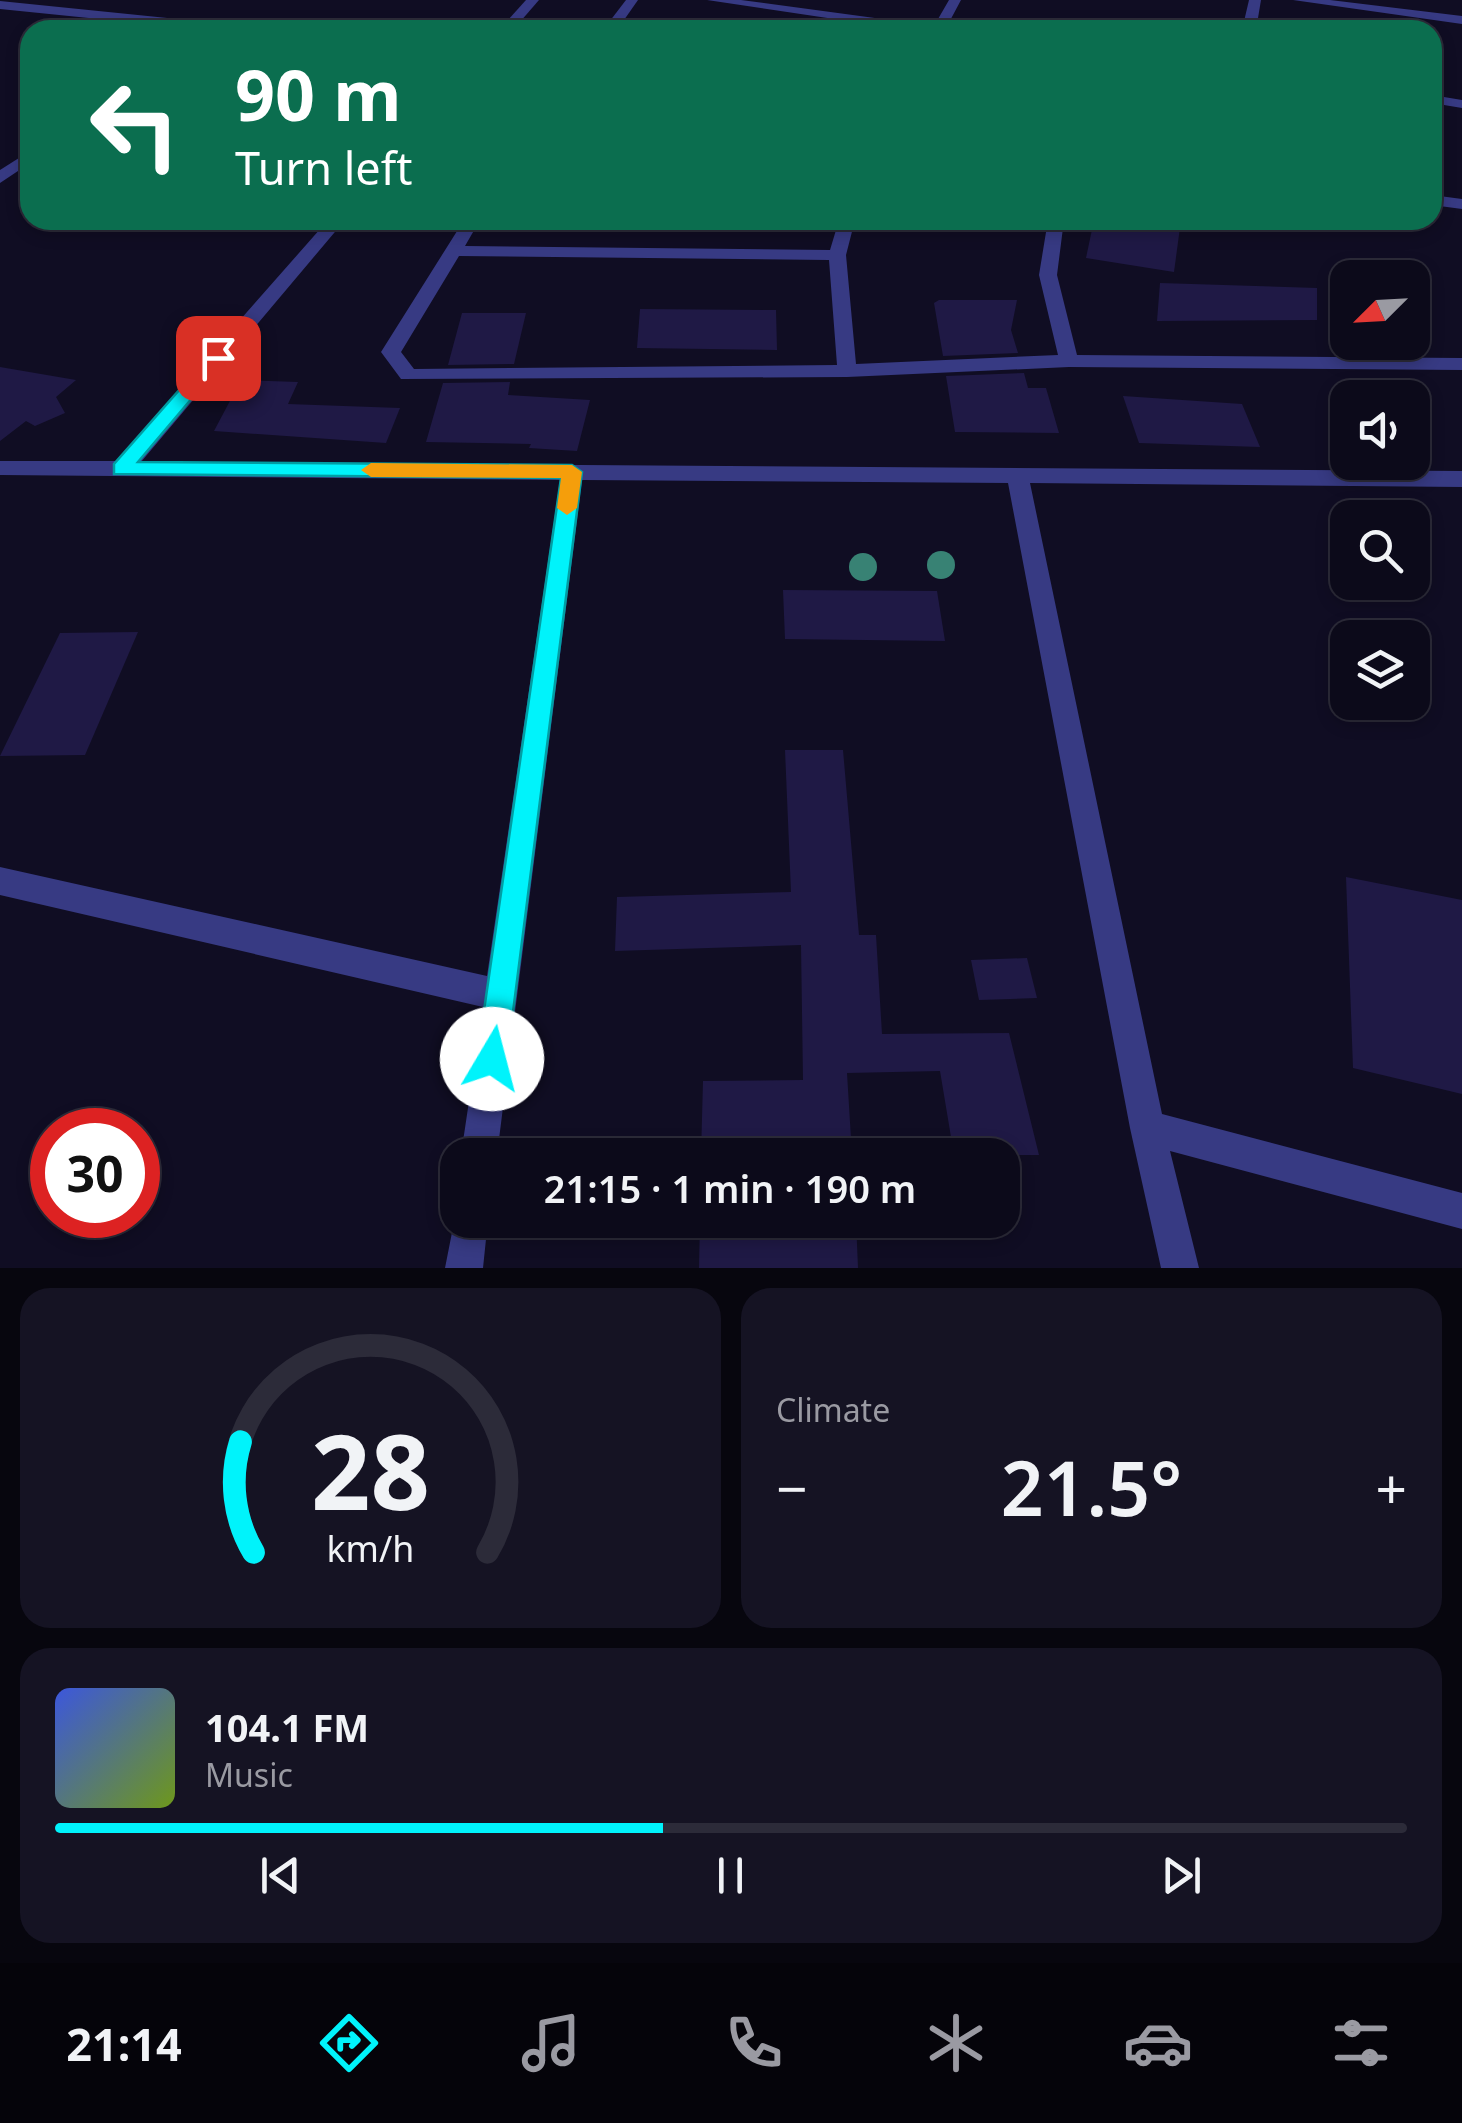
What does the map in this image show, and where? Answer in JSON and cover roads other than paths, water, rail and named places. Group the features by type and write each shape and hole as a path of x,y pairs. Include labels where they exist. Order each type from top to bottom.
{"street":[{"path":"515,20 533,0"},
{"path":"713,0 864,20"},
{"path":"1300,0 1462,20"},
{"path":"0,5 135,20"},
{"path":"797,20 804,12"},
{"path":"122,469 328,230"},
{"path":"465,230 391,352 408,375 847,371 1069,361 1462,364"},
{"path":"845,230 837,254 847,371"},
{"path":"1055,230 1048,275 1069,361"},
{"path":"450,250 837,254"},
{"path":"0,468 1462,479"},
{"path":"481,1138 572,472"},
{"path":"1018,477 1147,1128 1180,1268"},
{"path":"0,881 500,996"},
{"path":"1147,1128 1462,1211"},
{"path":"464,1268 468,1238"}]}
